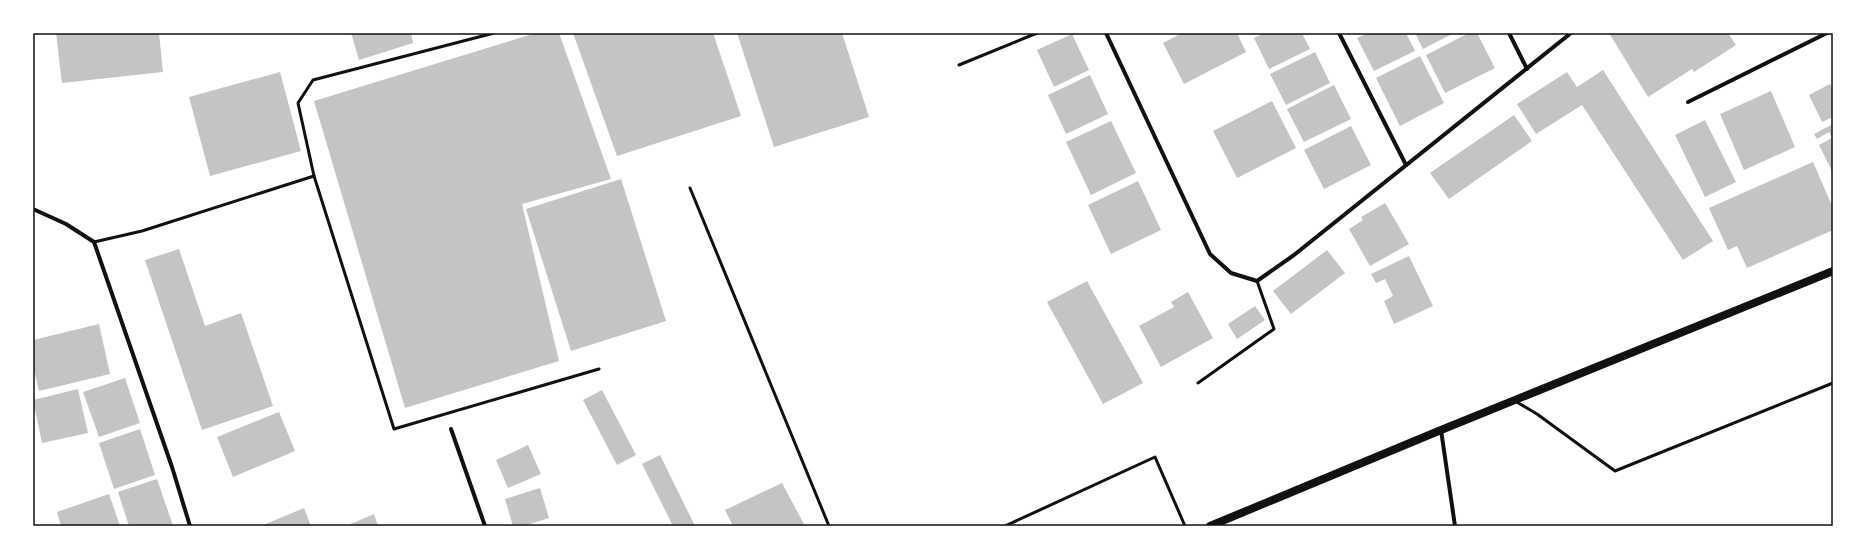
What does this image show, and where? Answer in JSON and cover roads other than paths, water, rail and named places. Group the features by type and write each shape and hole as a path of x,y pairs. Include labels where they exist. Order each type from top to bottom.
{"main road":[{"path":"1210,526 1440,430 1833,271"}],"street":[{"path":"1106,33 1210,254 1231,273 1258,281 1571,33"},
{"path":"1339,33 1406,165"},
{"path":"1509,33 1527,69"},
{"path":"1688,102 1827,33"},
{"path":"33,209 66,224 94,242 172,467 190,526"},
{"path":"451,429 485,526"},
{"path":"1440,430 1455,526"}],"lane":[{"path":"494,33 313,80 298,103 314,176 394,429 599,369"},
{"path":"959,65 1037,33"},
{"path":"94,242 142,231 314,176"},
{"path":"690,188 829,526"},
{"path":"1198,383 1274,329 1258,281"},
{"path":"1514,400 1537,414 1615,471 1833,383"},
{"path":"1005,526 1155,457 1185,526"}]}
